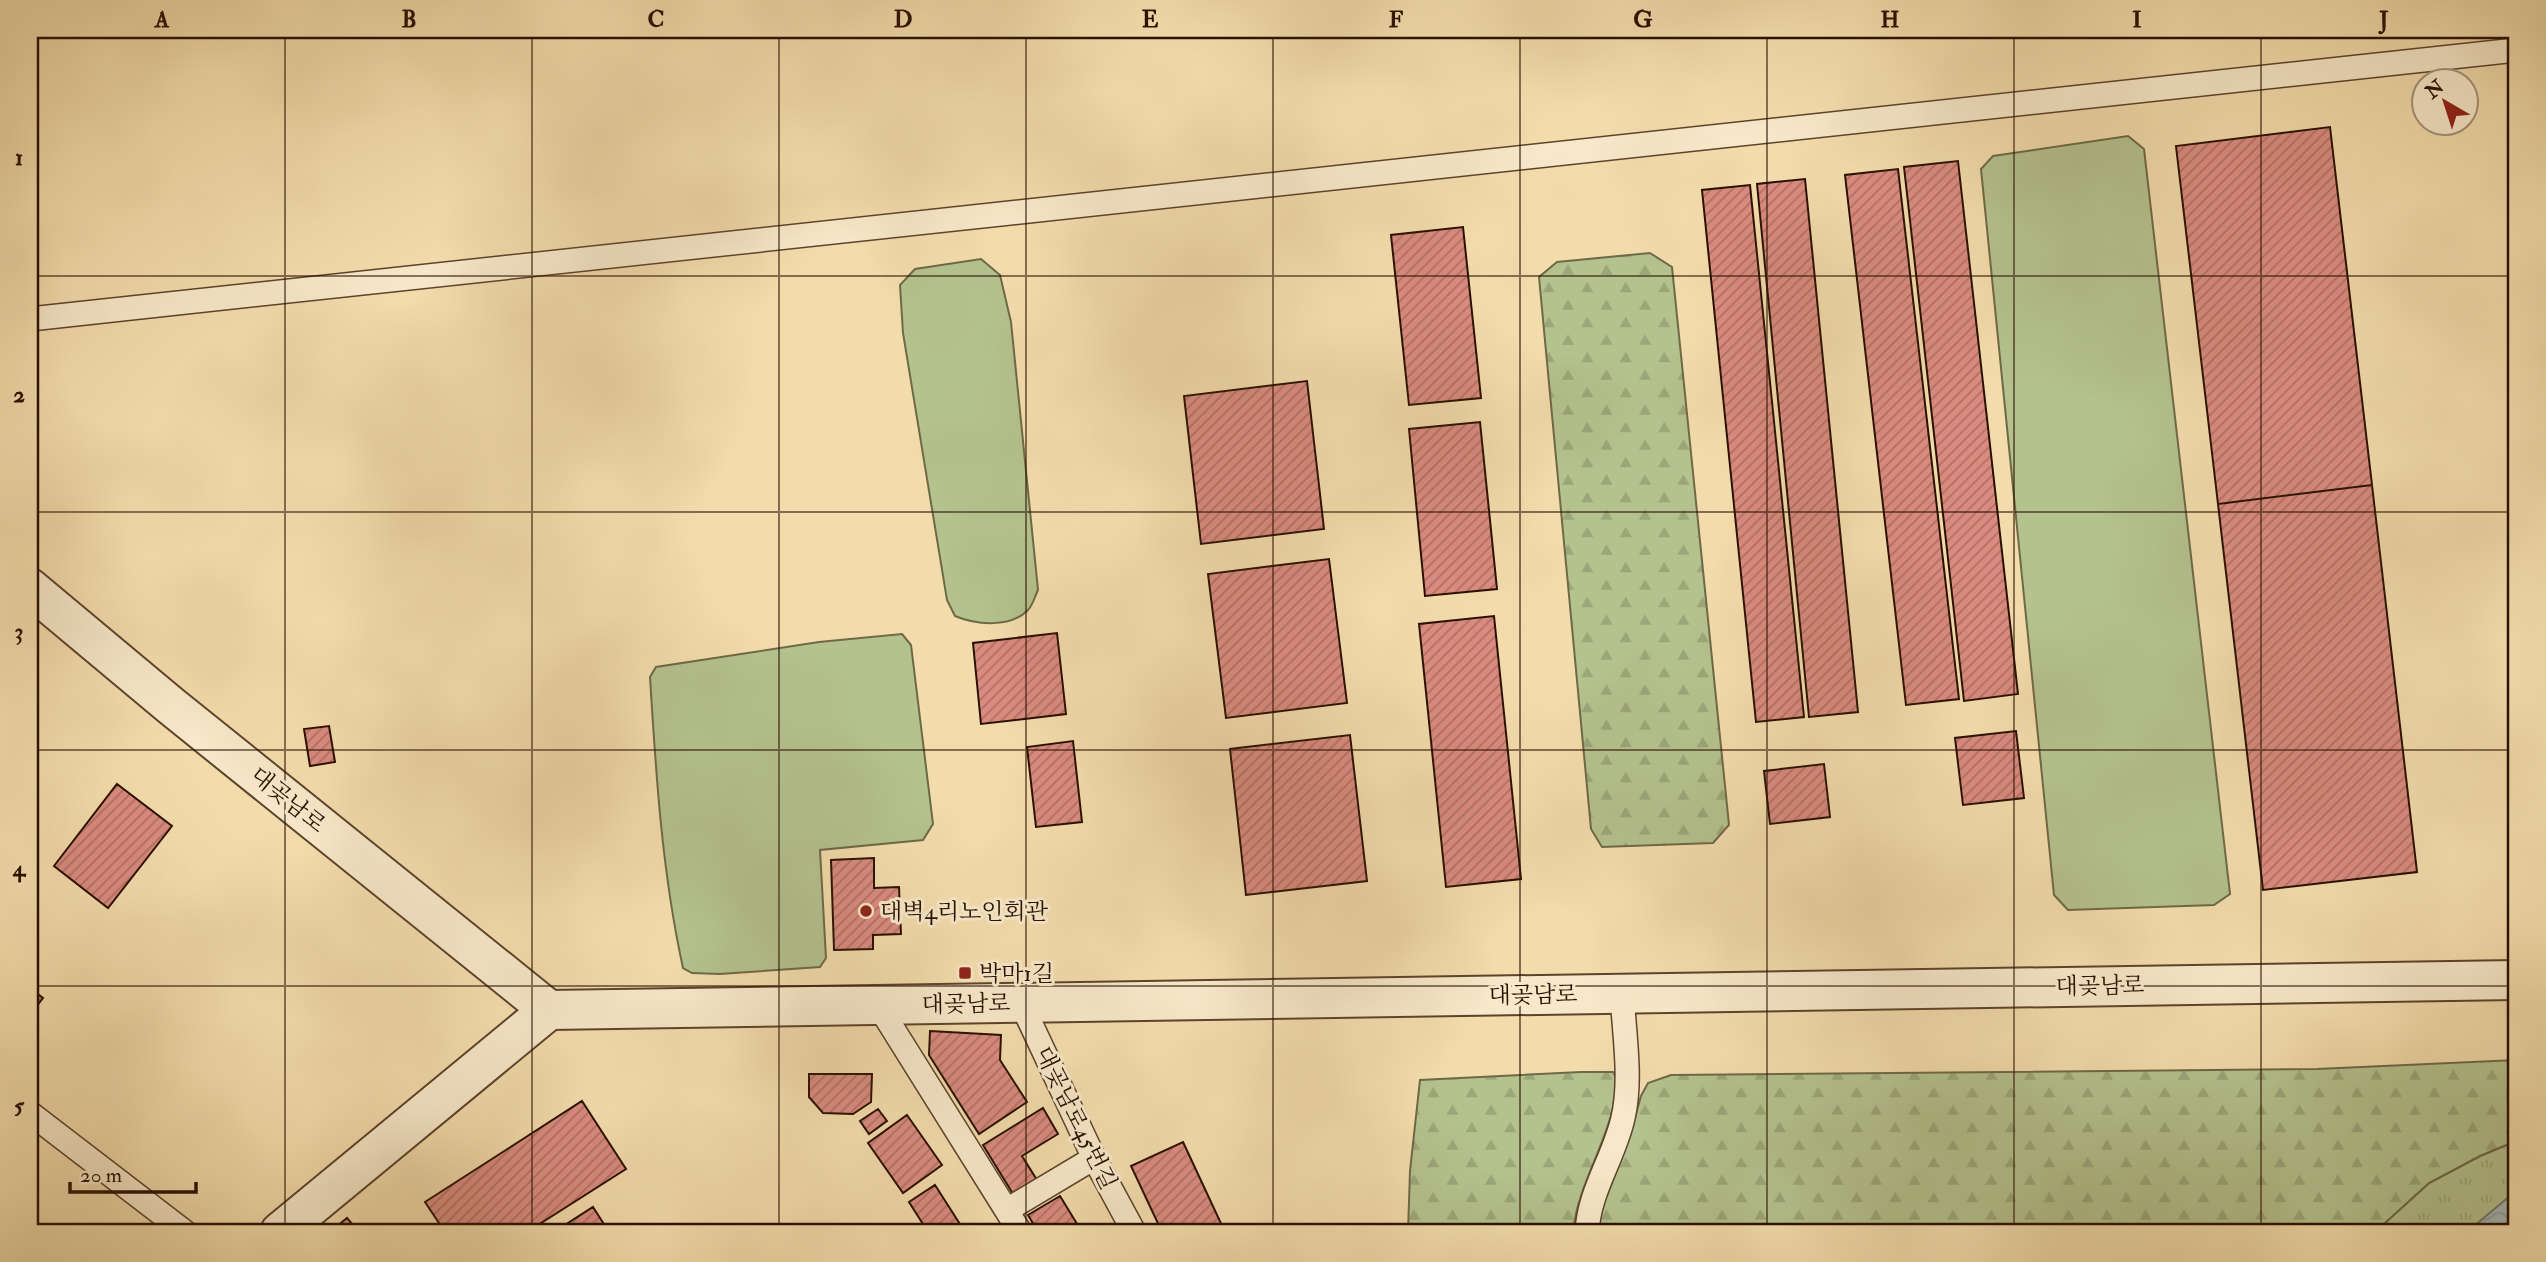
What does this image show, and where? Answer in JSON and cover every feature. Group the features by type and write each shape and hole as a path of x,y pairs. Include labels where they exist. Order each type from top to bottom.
{"street":[{"name":"대곶남로","path":"30,587 170,705 549,1010 2516,980"},
{"path":"280,1232 549,1010"}],"lane":[{"path":"30,319 2516,50"},
{"path":"1587,1232 1595,1190 1615,1144 1627,1092 1622,993"},
{"name":"대곶남로45번길","path":"1021,1003 1094,1158 1134,1232"},
{"path":"878,1005 1020,1232"},
{"path":"30,1113 185,1232"},
{"path":"1007,1210 1094,1158"}],"green space":[{"path":"2128,136 2144,149 2230,894 2214,905 2068,910 2054,895 1981,169 1993,156"},
{"path":"1650,253 1672,267 1729,825 1713,843 1602,847 1591,829 1539,277 1557,262"},
{"path":"981,259 1000,275 1011,322 1038,590 1030,608 1021,616 993,623 955,616 947,600 903,333 900,285 915,269"},
{"path":"902,634 911,645 933,824 923,840 820,850 826,958 820,967 720,974 692,973 683,968 665,860 658,787 650,677 656,667 819,642"},
{"path":"2516,1060 2516,1141 2480,1156 2429,1183 2375,1232 1599,1232 1601,1210 1609,1179 1631,1132 1641,1096 1648,1083 1671,1075 2317,1069"},
{"path":"1613,1072 1617,1079 1611,1117 1583,1190 1573,1232 1408,1232 1410,1171 1420,1080"},
{"path":"2516,1141 2516,1193 2467,1232 2375,1232 2429,1183 2480,1156"}],"water":[{"path":"2516,1193 2516,1232 2467,1232 2511,1195"}],"building":[{"path":"2330,127 2372,485 2218,504 2176,146"},
{"path":"1958,161 2018,694 1964,701 1904,167"},
{"path":"1898,169 1959,699 1906,705 1845,175"},
{"path":"1805,179 1858,712 1809,717 1757,184"},
{"path":"1750,185 1804,717 1756,722 1702,190"},
{"path":"1463,227 1481,398 1409,405 1391,235"},
{"path":"1307,381 1324,529 1201,544 1184,396"},
{"path":"1480,422 1497,589 1425,596 1409,429"},
{"path":"2372,485 2417,872 2263,890 2218,504"},
{"path":"1329,559 1347,703 1226,718 1208,574"},
{"path":"1494,616 1521,879 1446,887 1419,624"},
{"path":"1057,633 1066,714 981,724 973,643"},
{"path":"329,726 335,762 310,766 304,729"},
{"path":"2016,731 2024,798 1963,805 1955,738"},
{"path":"1350,735 1367,881 1246,895 1230,749"},
{"path":"1073,741 1082,822 1036,827 1027,747"},
{"path":"1824,764 1830,817 1770,824 1764,771"},
{"path":"117,784 172,826 108,908 54,866"},
{"name":"대벽4리노인회관","path":"874,858 874,888 899,887 901,934 873,935 873,949 834,950 831,860"},
{"path":"30,988 43,998 30,1015"},
{"path":"930,1031 1001,1035 1000,1060 1027,1102 979,1134 929,1055"},
{"path":"809,1074 872,1074 871,1102 853,1114 823,1113 809,1097"},
{"path":"582,1101 626,1169 527,1232 445,1232 425,1202"},
{"path":"1043,1108 1058,1134 1022,1156 1037,1180 1013,1194 983,1145"},
{"path":"878,1109 887,1121 869,1134 860,1121"},
{"path":"907,1115 942,1165 903,1193 868,1143"},
{"path":"1183,1142 1225,1232 1162,1232 1131,1166"},
{"path":"935,1185 965,1232 928,1232 909,1202"},
{"path":"1060,1196 1082,1232 1038,1232 1028,1215"},
{"path":"593,1207 609,1232 554,1232"},
{"path":"347,1218 359,1232 330,1232"}],"place":[{"name":"대벽4리노인회관","path":"866,911"},
{"name":"박마1길","path":"965,973"}]}
